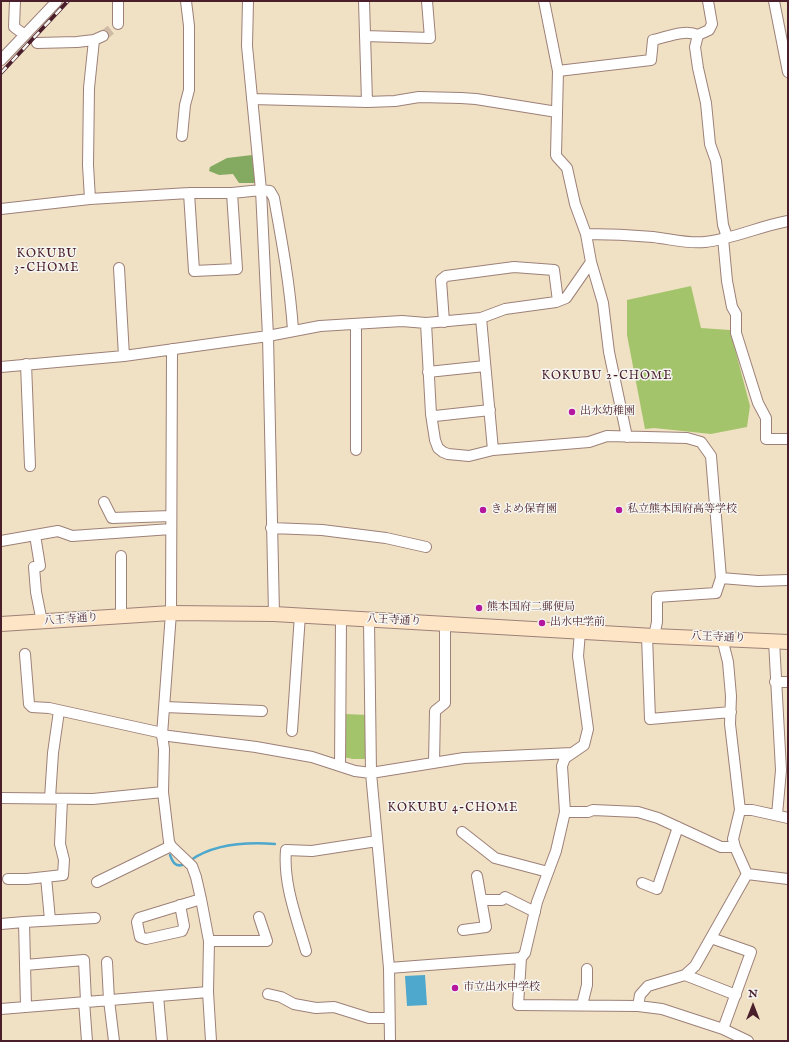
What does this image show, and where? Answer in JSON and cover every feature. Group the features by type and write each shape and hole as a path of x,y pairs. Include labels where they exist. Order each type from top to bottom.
{"street":[{"path":"14,1 14,27 25,35"},
{"path":"1,60 58,1"},
{"path":"118,1 118,24"},
{"path":"182,136 185,105 189,90 189,26 186,1"},
{"path":"248,1 247,46 262,190 268,336 274,614"},
{"path":"364,1 367,102"},
{"path":"365,36 430,38 427,1"},
{"path":"544,1 558,70 556,155 568,168 575,204 586,234 591,262 602,303 609,352 627,437"},
{"path":"698,35 709,30 712,24 708,1"},
{"path":"774,1 788,72"},
{"path":"558,70 651,60 653,40 686,32 693,32 698,35"},
{"path":"698,35 695,47 706,103 710,144 716,162 725,238 727,281 732,307 736,314 736,333 758,403 766,418 766,439 788,439"},
{"path":"37,43 77,42 99,38 89,88 88,165 90,199"},
{"path":"252,99 367,102 395,101 419,97 468,99 557,112"},
{"path":"1,209 90,199 189,193 270,191 274,198 291,295 293,330"},
{"path":"189,193 194,271 237,268 232,192"},
{"path":"586,234 625,234 689,243 706,242 775,223 788,221"},
{"path":"1,367 124,356 268,336 320,326 414,321 426,323 481,318 505,309 558,301 566,298 591,262"},
{"path":"444,322 441,280 446,276 514,267 554,270 558,301"},
{"path":"119,268 124,356"},
{"path":"481,318 493,450"},
{"path":"426,323 431,414 435,440 438,448 443,452 448,454 469,456 493,450 589,442 607,436 687,438 701,442 707,448 711,456 721,578 716,594 657,597 657,622 650,636 650,719 731,712"},
{"path":"356,324 356,450"},
{"path":"172,349 171,613 162,735 164,749 163,792 169,842 171,846 192,866 201,899 208,942 208,992 211,1041"},
{"path":"26,364 30,466"},
{"path":"428,372 485,366"},
{"path":"431,414 435,416 490,410"},
{"path":"104,502 112,518 171,516"},
{"path":"271,528 322,530 386,538 426,547"},
{"path":"1,541 58,531 72,536 171,529"},
{"path":"35,535 40,566 34,567 42,622"},
{"path":"121,556 121,616"},
{"path":"721,578 758,581 788,580"},
{"name":"八王寺通り","path":"1,624 171,613 274,614 650,636 788,642"},
{"path":"292,731 300,615"},
{"path":"340,766 341,618"},
{"path":"369,620 371,773 389,968 390,1041"},
{"path":"434,763 435,711 445,703 445,624"},
{"path":"580,632 578,656 588,729 584,745 565,758 562,766 565,812 556,851 535,912 525,953 521,958 518,1005 638,1006 662,1009 723,1029 748,1041"},
{"path":"722,638 728,662 731,712 730,724 740,810 733,838 735,847 747,874"},
{"path":"774,641 775,682 781,770 777,815"},
{"path":"25,654 29,704 32,707 50,708 158,732 162,735 256,747 312,757 355,771 371,773 464,758 572,753"},
{"path":"775,682 788,682"},
{"path":"165,707 262,711"},
{"path":"50,798 53,753 59,711"},
{"path":"1,798 93,799 163,792"},
{"path":"8,879 27,879 64,875 64,860 60,844 62,798"},
{"path":"565,812 588,812 593,810 638,812 658,818 722,847 735,847"},
{"path":"740,810 752,810 788,818"},
{"path":"642,883 657,889 678,827"},
{"path":"462,832 495,858 548,872"},
{"path":"306,951 290,897 285,860 286,850 312,851 377,841"},
{"path":"97,882 171,846"},
{"path":"747,874 788,879"},
{"path":"638,1006 640,995 648,986 685,975 695,966 747,874"},
{"path":"463,930 486,927 477,876"},
{"path":"46,877 50,920"},
{"path":"482,900 502,900 505,897 535,912"},
{"path":"180,906 184,926 182,931 146,939 140,936 137,922 139,918 201,899"},
{"path":"208,942 267,941 258,917"},
{"path":"1,924 95,918"},
{"path":"24,922 26,1006"},
{"path":"710,938 751,952 723,1029"},
{"path":"389,968 521,958"},
{"path":"25,965 84,960 87,1041"},
{"path":"107,962 109,1000 114,1041"},
{"path":"582,1005 587,985 587,969"},
{"path":"685,975 736,995"},
{"path":"1,1009 208,992"},
{"path":"268,994 281,997 294,1004 316,1008 334,1007 369,1018 389,1018"},
{"path":"158,996 162,1041"}],"green space":[{"path":"252,155 255,183 239,183 233,174 219,175 209,171 210,167 227,158"},
{"path":"691,286 701,328 730,330 750,406 747,427 711,434 654,428 645,429 627,335 627,300"},
{"path":"345,714 369,715 370,759 353,759 343,757"}],"water":[{"path":"425,975 427,1005 407,1006 405,976"}],"waterway":[{"path":"191,860 210,850 220,847 253,843 275,844"},
{"path":"170,855 175,864 185,864"}],"tunnel":[{"path":"103,36 118,24"}],"railway":[{"path":"1,73 68,1"}],"place":[{"name":"出水幼稚園","path":"572,412"},
{"name":"きよめ保育園","path":"483,510"},
{"name":"私立熊本国府高等学校","path":"619,510"},
{"name":"熊本国府二郵便局","path":"479,608"},
{"name":"出水中学前","path":"542,623"},
{"name":"市立出水中学校","path":"455,988"}],"district":[{"name":"KOKUBU 3-CHOME","path":"47,262"},
{"name":"KOKUBU 2-CHOME","path":"607,377"},
{"name":"KOKUBU 4-CHOME","path":"453,809"}]}
